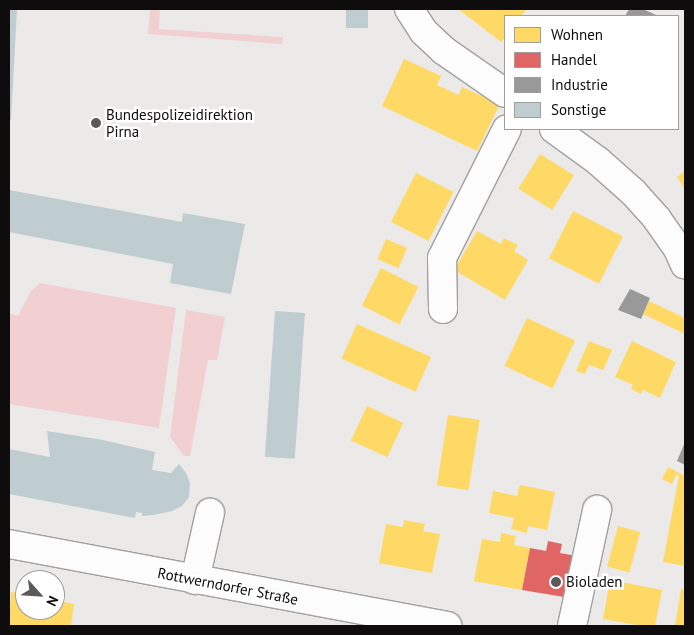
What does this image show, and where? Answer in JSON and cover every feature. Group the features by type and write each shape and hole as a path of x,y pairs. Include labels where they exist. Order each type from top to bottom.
{"main road":[{"path":"409,9 424,32 443,50 504,92"},
{"path":"443,308 442,258 506,130"},
{"path":"555,130 598,161 633,192 657,219 678,249 685,266"},
{"path":"572,626 597,510"},
{"path":"195,580 210,513"},
{"name":"Rottwerndorfer Straße","path":"9,544 447,626"}],"shaded area":[{"path":"150,9 160,9 159,29 283,37 282,44 148,34"},
{"path":"40,283 176,308 159,428 9,404 9,313 18,316 31,291"},
{"path":"186,310 225,317 217,360 208,360 190,456 184,456 170,437"}],"building: Wohnen":[{"path":"458,9 527,9 522,15 504,15 504,38 501,42"},
{"path":"404,59 441,76 437,85 459,95 462,87 500,104 477,151 382,106"},
{"path":"540,154 574,175 552,210 518,189"},
{"path":"685,171 685,189 677,177"},
{"path":"416,173 453,192 428,241 391,222"},
{"path":"573,211 623,236 599,284 549,258"},
{"path":"477,231 501,244 504,238 518,245 514,251 528,260 505,300 454,270"},
{"path":"386,239 407,248 399,268 377,259"},
{"path":"381,268 418,287 399,324 362,305"},
{"path":"649,301 685,318 685,334 643,314"},
{"path":"527,318 575,340 553,388 505,366"},
{"path":"357,324 431,357 416,392 342,359"},
{"path":"589,341 612,350 603,370 589,365 585,374 576,371"},
{"path":"632,341 676,362 660,398 643,390 641,394 631,389 633,385 615,377"},
{"path":"367,406 403,423 387,457 351,440"},
{"path":"448,415 480,420 468,490 437,485"},
{"path":"668,467 685,476 685,566 663,562 679,476 676,475 672,484 662,479"},
{"path":"520,485 555,492 547,530 528,526 527,533 511,529 514,518 489,513 493,491 517,496"},
{"path":"404,520 425,524 423,531 440,534 432,573 379,563 386,524 403,527"},
{"path":"618,526 640,532 629,573 607,567"},
{"path":"501,533 516,536 514,545 530,548 522,590 474,581 482,539 500,542"},
{"path":"610,580 662,590 655,626 642,626 603,619"},
{"path":"681,589 685,590 685,626 675,626"},
{"path":"11,592 15,593 15,620 65,620 65,602 74,604 71,626 9,626"}],"building: Handel":[{"path":"548,541 562,544 560,553 577,556 570,598 522,590 530,548 546,551"}],"building: Industrie":[{"path":"629,9 643,9 656,15 626,15"},
{"path":"630,289 650,298 641,319 618,310"},
{"path":"685,442 685,465 677,461"}],"building: Sonstige":[{"path":"9,9 17,9 11,120 9,120"},
{"path":"346,9 368,9 368,28 346,28"},
{"path":"9,190 182,222 183,213 245,224 231,294 170,283 173,264 9,232"},
{"path":"275,311 305,313 295,459 265,457"},
{"path":"47,431 103,440 155,452 152,470 171,473 179,464 186,473 190,483 189,497 182,506 172,511 142,516 142,513 136,512 135,518 9,494 9,449 50,457"}],"place":[{"name":"Bundespolizeidirektion Pirna","path":"96,123"},
{"name":"Bioladen","path":"556,582"}]}
